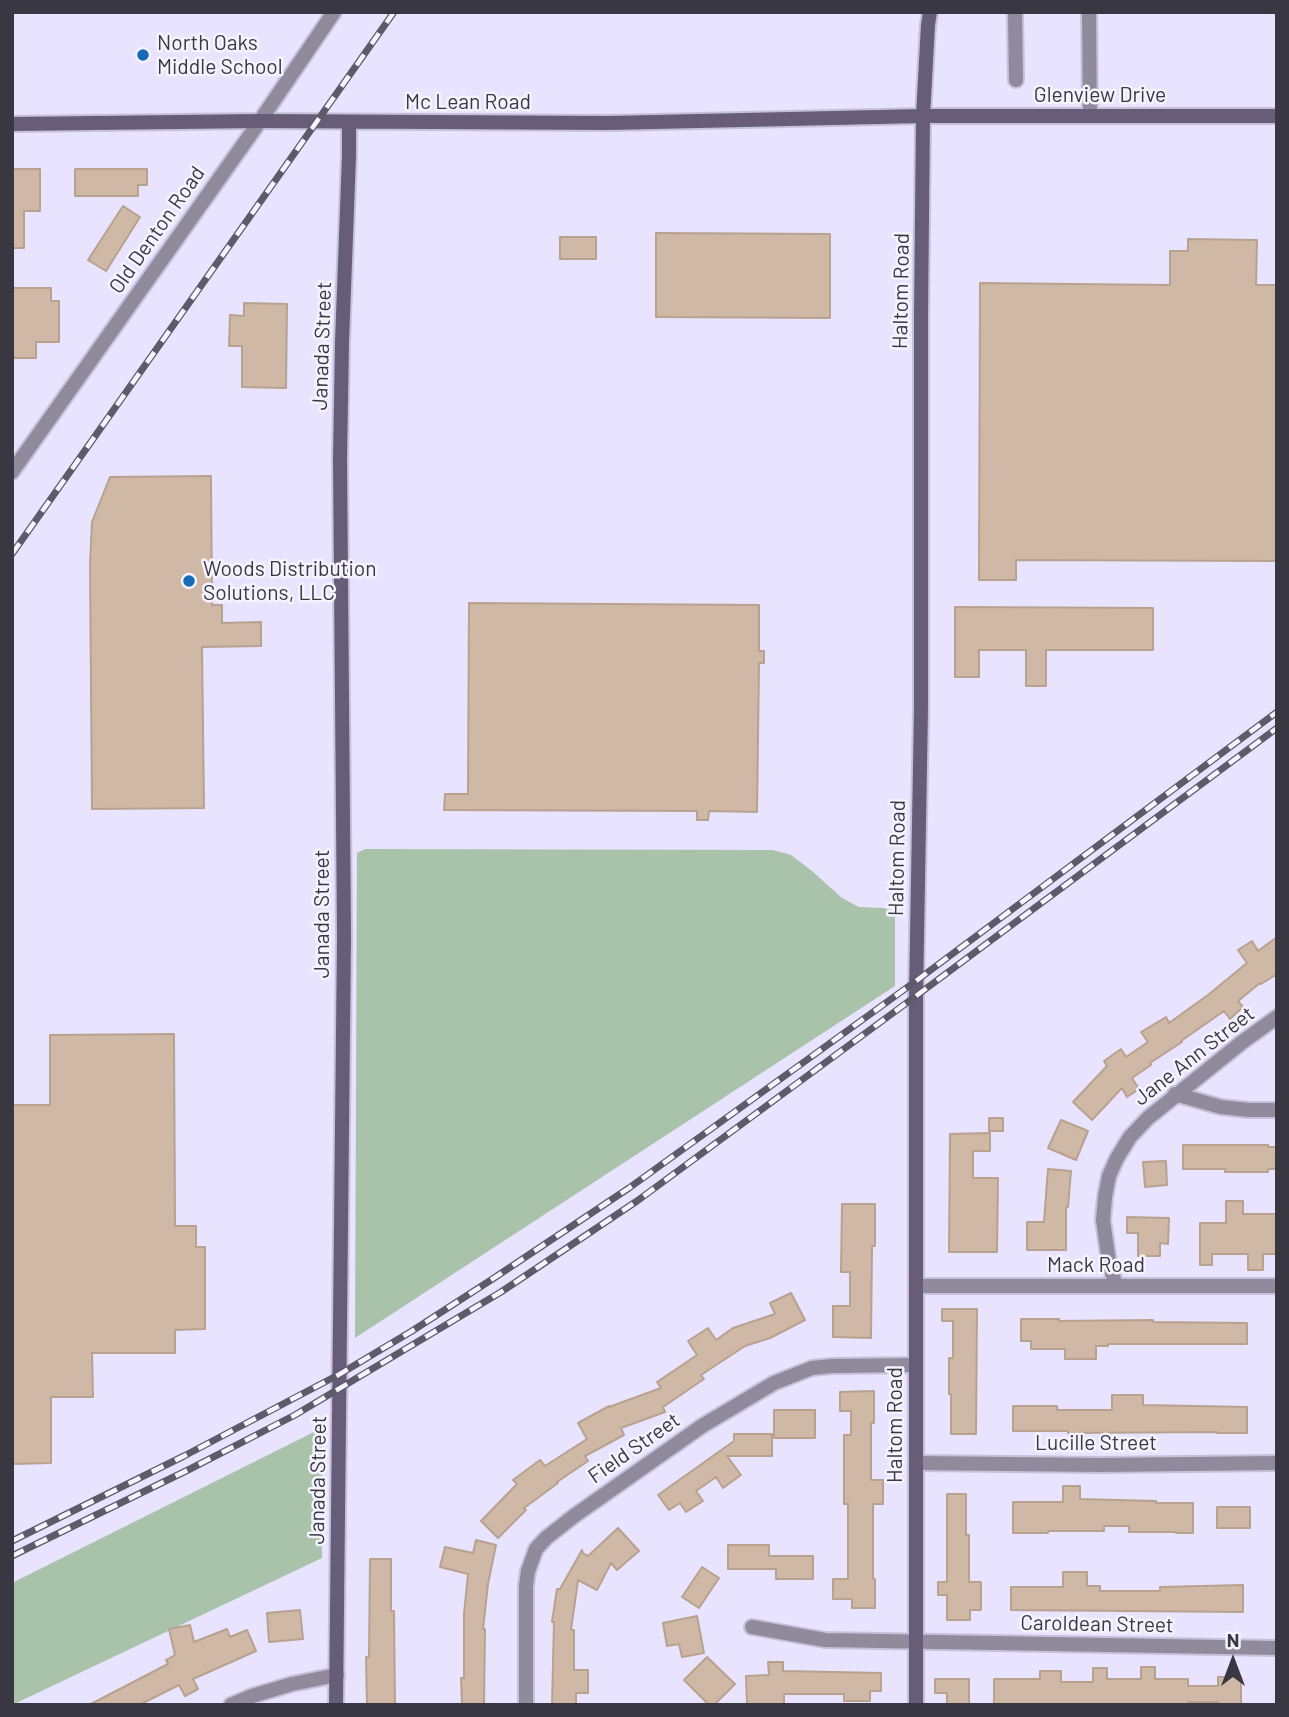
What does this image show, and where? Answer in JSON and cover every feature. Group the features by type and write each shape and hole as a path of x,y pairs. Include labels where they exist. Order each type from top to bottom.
{"main road":[{"name":"Haltom Road","path":"916,1705 916,996 921,708 921,328 923,116 930,12"},
{"name":"Mc Lean Road","path":"12,124 260,121 609,122 923,116"},
{"name":"Glenview Drive","path":"923,116 1277,116"},
{"name":"Janada Street","path":"337,1705 344,937 340,459 349,122"}],"street":[{"name":"Old Denton Road","path":"12,472 334,12"},
{"path":"1015,12 1016,80"},
{"path":"1089,12 1090,116"},
{"path":"12,449 28,449"},
{"name":"Jane Ann Street","path":"1116,1286 1109,1262 1103,1220 1109,1176 1117,1158 1148,1118 1175,1094 1277,1017"},
{"path":"1175,1094 1220,1107 1277,1110"},
{"name":"Mack Road","path":"916,1286 1277,1286"},
{"name":"Field Street","path":"526,1705 526,1586 536,1549 546,1538 573,1516 702,1426 774,1383 812,1368 916,1365"},
{"name":"Lucille Street","path":"916,1463 1277,1464"},
{"name":"Caroldean Street","path":"752,1627 825,1640 1277,1648"},
{"path":"231,1705 292,1684 337,1675"}],"green space":[{"path":"365,849 773,850 791,855 842,898 859,907 884,908 895,912 895,986 355,1338 357,853"},
{"path":"322,1428 322,1558 12,1705 12,1583"}],"building":[{"path":"12,169 40,169 40,211 24,211 24,248 12,248"},
{"path":"75,169 147,169 147,185 138,185 138,196 75,196"},
{"path":"123,206 140,217 106,271 88,260"},
{"path":"656,233 830,234 830,318 656,317"},
{"path":"560,237 596,237 596,259 560,259"},
{"path":"1188,239 1257,240 1256,285 1277,285 1277,561 1016,560 1016,580 979,580 980,283 1170,285 1170,251 1188,251"},
{"path":"12,288 51,288 51,301 59,301 59,342 36,342 36,358 12,358"},
{"path":"244,303 287,304 286,388 242,387 242,346 229,346 230,315 244,316"},
{"path":"211,476 212,605 222,605 222,623 261,622 261,646 202,647 204,808 92,809 92,522 110,477"},
{"path":"469,603 759,605 759,651 764,651 764,663 759,663 757,812 709,811 708,820 697,820 697,811 444,810 445,794 468,794"},
{"path":"955,607 1153,608 1153,650 1046,650 1046,686 1026,686 1026,650 979,650 979,677 955,677"},
{"path":"1277,937 1277,974 1260,983 1238,1001 1243,1007 1230,1019 1224,1011 1150,1063 1151,1065 1132,1078 1139,1089 1127,1097 1122,1088 1092,1120 1073,1102 1107,1066 1104,1061 1121,1049 1126,1057 1148,1042 1141,1032 1166,1017 1169,1023 1247,963 1238,950 1252,941 1258,951"},
{"path":"174,1034 175,1226 196,1226 196,1247 205,1247 205,1329 175,1330 175,1353 92,1353 93,1397 51,1397 51,1463 12,1464 12,1105 50,1105 50,1035"},
{"path":"989,1118 1003,1118 1003,1131 989,1131"},
{"path":"1061,1120 1088,1131 1076,1160 1048,1148"},
{"path":"990,1133 990,1151 973,1151 973,1178 998,1178 997,1252 949,1252 950,1134"},
{"path":"1183,1145 1277,1147 1277,1169 1268,1169 1268,1172 1225,1172 1225,1169 1183,1169"},
{"path":"1166,1161 1167,1185 1145,1187 1143,1162"},
{"path":"1048,1169 1071,1171 1066,1207 1066,1250 1027,1250 1027,1222 1044,1222"},
{"path":"1226,1201 1243,1201 1243,1214 1276,1214 1277,1254 1263,1254 1263,1270 1248,1270 1248,1254 1212,1254 1212,1265 1200,1265 1200,1223 1226,1223"},
{"path":"842,1204 875,1204 871,1338 833,1337 833,1306 850,1306 850,1272 841,1272"},
{"path":"1127,1217 1169,1218 1168,1244 1160,1243 1160,1256 1138,1256 1138,1233 1127,1233"},
{"path":"791,1293 805,1320 770,1338 745,1346 701,1375 704,1379 663,1407 665,1412 621,1428 624,1435 585,1456 588,1461 524,1508 526,1510 498,1538 481,1521 517,1484 513,1480 540,1460 545,1466 587,1439 578,1423 609,1406 661,1388 657,1382 697,1355 688,1341 708,1328 716,1340 733,1328 775,1314 770,1303"},
{"path":"942,1309 977,1309 976,1434 951,1434 949,1358 953,1358 953,1321 942,1321"},
{"path":"1021,1319 1247,1323 1247,1344 1108,1344 1096,1346 1096,1359 1065,1359 1065,1349 1031,1349 1031,1341 1021,1341"},
{"path":"874,1391 871,1480 883,1480 883,1504 873,1504 875,1608 852,1608 852,1599 833,1599 833,1579 848,1579 844,1435 851,1435 851,1411 840,1411 840,1392"},
{"path":"1112,1395 1143,1395 1143,1405 1247,1407 1247,1433 1013,1431 1013,1406 1057,1406 1057,1410 1112,1410"},
{"path":"774,1410 815,1410 815,1438 774,1438"},
{"path":"734,1434 772,1434 772,1456 727,1456 741,1475 723,1488 716,1477 696,1491 703,1501 686,1512 680,1503 669,1510 658,1495 734,1441"},
{"path":"1063,1486 1080,1486 1080,1499 1193,1503 1193,1533 1129,1532 1129,1526 1104,1526 1104,1531 1013,1533 1013,1502 1063,1502"},
{"path":"947,1494 966,1494 969,1582 981,1582 981,1610 970,1610 970,1620 947,1620 947,1595 938,1595 938,1582 947,1582"},
{"path":"1217,1507 1250,1507 1250,1528 1217,1528"},
{"path":"618,1528 639,1551 617,1570 611,1563 597,1590 578,1580 571,1630 574,1630 574,1670 588,1670 588,1693 576,1693 576,1705 552,1705 552,1622 557,1589 560,1589 582,1550 588,1556"},
{"path":"476,1540 496,1545 483,1629 484,1705 462,1705 461,1678 464,1678 464,1614 468,1574 440,1567 445,1547 473,1553"},
{"path":"728,1545 769,1545 769,1556 813,1556 813,1579 776,1579 776,1569 728,1569"},
{"path":"370,1559 391,1559 395,1705 367,1705"},
{"path":"702,1567 719,1578 699,1608 682,1597"},
{"path":"1063,1572 1087,1572 1087,1586 1100,1586 1100,1591 1160,1591 1160,1587 1243,1585 1243,1612 1011,1610 1011,1587 1063,1587"},
{"path":"300,1610 303,1639 269,1642 267,1613"},
{"path":"697,1616 704,1653 682,1657 679,1644 667,1646 663,1623"},
{"path":"190,1625 194,1642 227,1629 230,1637 247,1630 256,1651 193,1679 198,1689 185,1696 179,1685 139,1705 89,1705 168,1664 166,1660 175,1655 169,1629"},
{"path":"707,1657 735,1684 714,1705 709,1705 684,1680"},
{"path":"768,1662 783,1662 783,1671 881,1673 881,1691 870,1691 870,1701 844,1701 844,1694 784,1694 784,1705 747,1705 746,1676 769,1675"},
{"path":"1141,1667 1155,1667 1155,1679 1188,1679 1188,1686 1218,1686 1218,1677 1241,1677 1241,1705 1188,1702 1188,1705 994,1705 994,1679 1040,1679 1040,1671 1061,1671 1061,1682 1093,1682 1093,1668 1107,1668 1107,1679 1141,1679"},
{"path":"935,1679 969,1679 969,1705 947,1705 947,1693 935,1693"}],"railway":[{"path":"12,554 394,12"},
{"path":"12,1541 184,1456 340,1374 491,1280 629,1188 822,1049 1277,712"},
{"path":"12,1556 295,1415 501,1292 637,1201 1277,728"}],"place":[{"name":"North Oaks Middle School","path":"143,55"},
{"name":"Woods Distribution Solutions, LLC","path":"189,581"}]}
